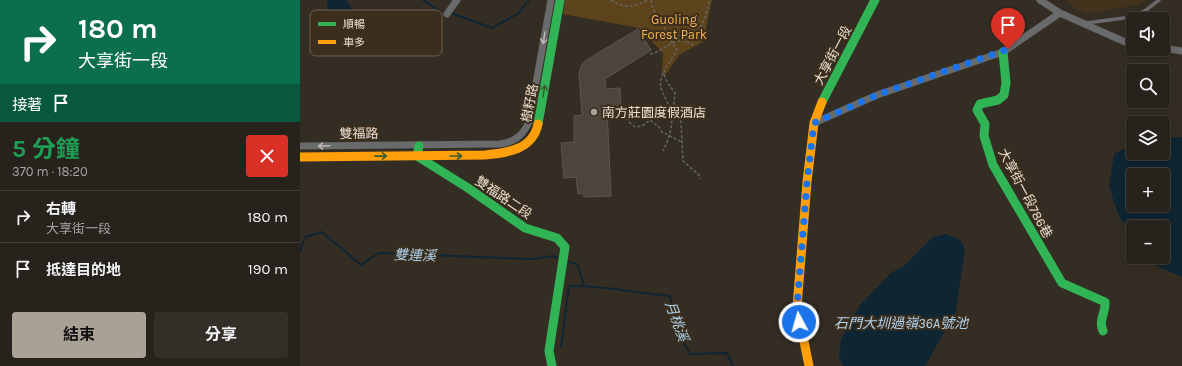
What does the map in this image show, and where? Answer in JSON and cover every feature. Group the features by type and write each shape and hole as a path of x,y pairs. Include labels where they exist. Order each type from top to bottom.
{"street":[{"path":"447,14 457,0"},
{"name":"樹籽路","path":"419,146 509,143 525,132 529,122 551,0"},
{"name":"樹籽路","path":"300,157 485,155 508,153 523,147 533,138 538,127 560,0"},
{"name":"大享街一段","path":"809,366 797,307 807,182 814,123 825,94 875,0"},
{"path":"1040,0 1060,13 1126,42"},
{"path":"814,123 877,95 1003,52 1060,13"},
{"path":"1170,49 1182,51"},
{"name":"大享街一段786巷","path":"1003,52 1006,83 1004,95 998,100 980,104 977,110 985,124 984,136 993,165 1062,283 1105,302 1106,308 1100,321 1100,326 1103,331"},
{"name":"雙福路","path":"300,146 368,144 419,146"},
{"path":"417,156 419,146"},
{"name":"雙福路二段","path":"417,156 468,188 525,228 557,238 565,247 560,288 549,352 552,366"}],"lane":[{"path":"1084,23 1132,17 1146,10 1159,0"}],"path":[{"path":"611,0 616,3 632,7 648,0"},
{"path":"652,0 653,10 665,28 666,34 677,49 672,61 664,69 660,87 671,113 669,136 663,151"},
{"path":"650,54 667,48 672,42 682,39 692,45 704,20 710,0"},
{"path":"663,73 665,80 675,93 674,103 681,122 683,161 699,175 700,179"},
{"path":"619,113 627,116 629,122 635,127 642,126 650,120 659,127 662,132 682,142"}],"shaded area":[{"path":"1064,0 1145,0 1138,5 1085,14"}],"green space":[{"name":"Guoling Forest Park","path":"565,0 712,0 703,42 679,55 666,74 662,76 663,53 639,28 563,14"}],"water":[{"path":"327,0 346,0 353,10 327,10"},
{"path":"1182,137 1182,277 1155,264 1170,264 1170,220 1126,220 1126,226 1119,217 1109,186 1114,154 1126,148 1126,160 1170,160 1170,138"},
{"name":"石門大圳過嶺36A號池","path":"946,234 960,240 965,249 956,311 925,366 843,366 839,356 841,339 860,305 891,273 904,266 933,237"}],"building":[{"name":"南方莊園度假酒店","path":"638,29 651,50 605,79 606,89 620,88 621,108 607,109 611,196 584,197 583,193 578,194 576,177 564,178 561,143 574,142 574,116 582,115 579,73 581,66 585,61"}],"waterway":[{"path":"423,0 438,10"},
{"path":"451,13 492,28 519,13 529,0"},
{"name":"雙連溪","path":"300,252 305,237 322,232 361,265 379,253 532,259 553,256 557,258"},
{"name":"雙連溪","path":"569,262 577,264 584,285"},
{"name":"月桃溪","path":"561,347 569,286 607,288 670,296 682,340 690,354 727,353 733,366"}],"traffic: fast":[{"path":"538,124 560,0"},
{"path":"822,102 875,0"},
{"path":"1003,52 1006,83 1004,95 998,100 980,104 977,110 985,124 984,136 993,165 1062,283 1105,302 1101,323 1103,331"},
{"path":"419,146 417,156 468,188 525,228 557,238 565,247 549,351 552,366"}],"traffic: slow":[{"path":"809,366 797,307 807,182 814,123 822,102"},
{"path":"300,157 485,155 501,153 525,145 531,140 538,124"}],"place":[{"name":"南方莊園度假酒店","path":"594,112"}],"route":[{"path":"799,322 797,307 807,182 814,123 877,95 1008,49"}]}
